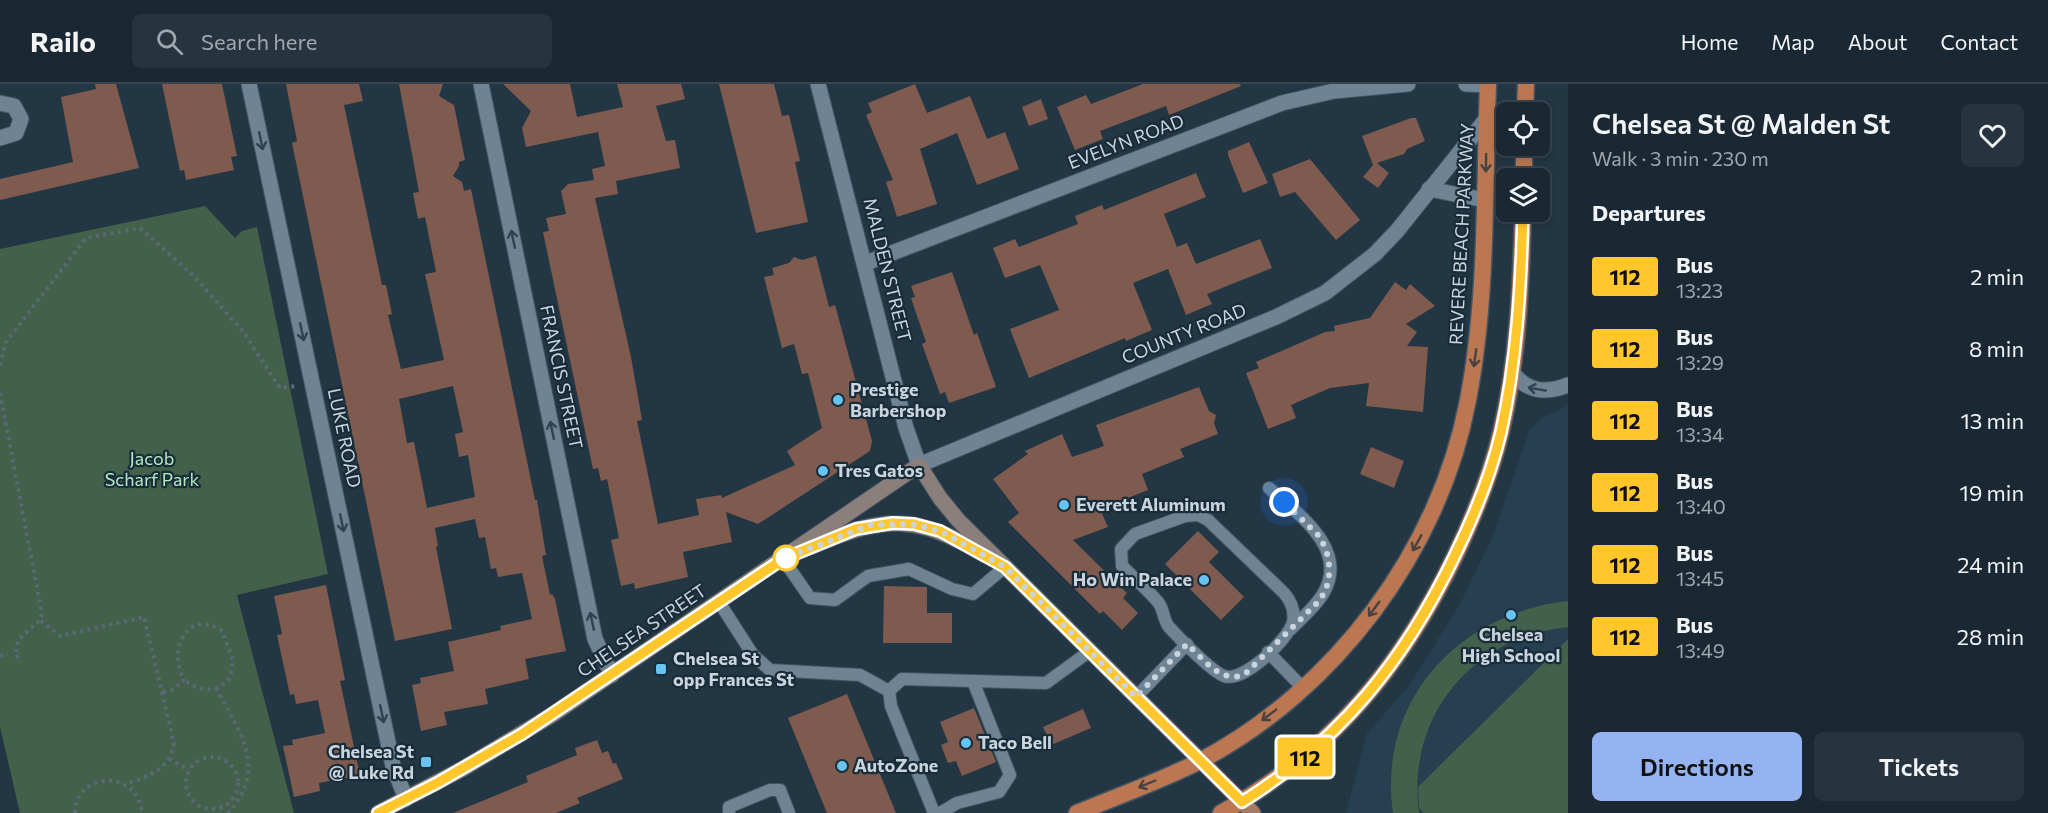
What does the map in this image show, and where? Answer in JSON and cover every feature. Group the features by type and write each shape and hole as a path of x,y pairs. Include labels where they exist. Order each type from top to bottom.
{"highway":[{"path":"1525,102 1526,84"},
{"name":"REVERE BEACH PARKWAY","path":"1077,813 1200,760 1249,730 1303,688 1343,648 1390,586 1423,532 1447,479 1465,419 1476,354 1483,275 1488,85"},
{"path":"1221,813 1247,807 1334,732 1376,686 1411,635 1446,573 1481,496 1501,432 1512,372 1520,289 1523,222"}],"main road":[{"name":"CHELSEA STREET","path":"378,813 522,734 919,465"},
{"path":"919,465 948,509 1247,807"},
{"path":"783,559 863,527 900,523 940,531 1005,567"}],"street":[{"name":"LUKE ROAD","path":"249,84 393,766 406,799"},
{"name":"FRANCIS STREET","path":"481,84 595,639 612,675"},
{"name":"MALDEN STREET","path":"819,84 906,428 919,465"},
{"name":"EVELYN ROAD","path":"866,263 1282,103 1344,90 1408,84"},
{"path":"1466,84 1488,85"},
{"path":"0,103 14,106 21,119 16,133 0,138"},
{"name":"COUNTY ROAD","path":"919,465 1312,300 1343,280 1375,254 1398,231 1487,118"},
{"path":"1429,189 1485,200"},
{"path":"1512,372 1523,384 1537,391 1568,385"}],"lane":[{"path":"1269,488 1318,533 1329,559 1329,579 1325,592 1284,636 1245,674 1233,678 1216,671 1168,625 1161,604 1122,566 1121,549 1135,534 1192,515 1208,520 1288,597 1293,617 1291,628 1284,636"},
{"path":"783,559 810,598 835,600 868,576 909,568 952,589 973,594 1005,567"},
{"path":"719,602 753,656 770,670 860,675 889,691"},
{"path":"1136,697 1187,644"},
{"path":"889,691 902,679 1046,683 1090,651"},
{"path":"1268,652 1303,688"},
{"path":"940,813 957,803 999,792 1010,775 973,681"},
{"path":"889,691 891,706 934,813"},
{"path":"729,813 729,807 770,790 780,790 789,813"}],"path":[{"path":"0,365 6,342 86,238 140,228 194,276 244,333 280,388 313,384"},
{"path":"0,393 42,614 40,620 18,640 19,663"},
{"path":"40,620 60,636 144,617 174,743 169,759 149,776 126,784 109,781 89,786 76,803 75,813"},
{"path":"196,626 213,626 226,636 233,667 230,678 216,688 199,689 184,680 177,663 181,639 196,626"},
{"path":"0,656 8,654"},
{"path":"163,692 174,689 184,680"},
{"path":"216,688 242,735 248,752 247,777 228,813"},
{"path":"216,757 225,760 237,774 237,797 217,809 199,806 187,792 186,779 189,770 202,758 216,757"},
{"path":"169,759 189,770"},
{"path":"126,784 138,798 142,813"}],"shaded area":[{"name":"Chelsea High School","path":"1568,406 1568,813 1346,813 1367,733 1409,686 1460,604 1492,538 1529,431 1541,418"}],"green space":[{"name":"Jacob Scharf Park","path":"205,206 235,238 242,231 257,227 328,574 237,595 294,813 20,813 0,727 0,249"},
{"path":"1568,601 1568,627 1534,634 1502,647 1475,665 1453,687 1435,714 1423,744 1418,778 1419,813 1393,813 1391,772 1398,734 1413,699 1434,669 1461,644 1492,623 1529,609"},
{"path":"1568,639 1568,813 1424,813 1419,808 1418,787"}],"building":[{"path":"95,84 116,84 139,168 0,200 0,179 73,162 61,97 96,89"},
{"path":"162,84 222,84 237,156 231,157 234,170 186,180 184,170 180,171"},
{"path":"286,84 359,84 363,101 344,105 382,285 386,285 392,314 388,315 401,369 444,360 425,274 436,272 425,217 418,219 413,193 419,192 399,84 443,84 439,96 454,105 465,160 459,162 453,176 462,182 464,191 471,189 535,500 537,500 546,555 542,556 550,595 552,594 555,599 566,651 525,659 529,679 485,689 488,704 444,712 447,725 421,731 412,685 421,683 420,678 454,671 448,642 501,630 500,626 532,619 522,573 498,577 496,568 491,569 485,537 479,538 475,519 435,528 438,546 436,547 452,629 395,641 292,143 297,141","holes":["453,386 463,432 455,434 459,457 468,455 475,497 427,508 414,442 407,443 399,399"]},
{"path":"503,84 570,84 577,117 623,107 617,84 681,84 685,99 656,106 666,141 675,140 680,168 616,181 618,194 595,198 631,357 642,420 637,421 658,524 699,515 696,499 721,495 722,498 795,465 787,451 822,428 808,373 802,374 794,344 782,348 764,277 774,275 772,268 789,263 794,257 802,260 816,256 829,307 835,305 872,441 870,451 758,524 726,512 732,542 683,552 688,577 635,589 634,583 621,586 611,540 619,538 607,479 601,481 598,468 593,469 543,232 549,231 546,218 566,214 561,191 568,184 594,180 592,169 605,166 598,132 526,147 522,128 531,111"},
{"path":"719,84 774,84 782,116 789,115 800,161 795,162 808,222 756,233"},
{"path":"915,84 927,113 970,96 987,139 1005,132 1019,169 977,185 957,133 920,149 937,204 897,217 886,182 893,180 866,115 872,112 868,103"},
{"path":"1143,84 1240,84 1241,86 1169,115 1166,106 1100,131 1103,139 1075,150 1057,107 1086,95 1091,104"},
{"path":"1041,99 1048,119 1029,126 1022,107"},
{"path":"1416,118 1425,141 1407,149 1404,154 1377,163 1389,173 1378,188 1363,177 1373,165 1362,136"},
{"path":"1249,142 1268,183 1243,193 1228,151"},
{"path":"1310,159 1360,220 1336,240 1295,192 1280,197 1272,174"},
{"path":"1196,173 1206,197 1164,214 1177,247 1187,243 1196,264 1260,239 1272,268 1207,294 1212,304 1186,315 1168,269 1133,283 1152,330 1126,341 1125,338 1029,378 1010,329 1059,310 1040,265 1005,278 993,248 1015,239 1019,247 1078,224 1075,216 1102,205 1104,210"},
{"path":"952,272 974,335 977,333 996,387 949,403 945,392 940,394 922,344 926,342 911,298 915,297 911,286"},
{"path":"1395,282 1406,290 1410,284 1435,306 1406,324 1417,332 1407,346 1428,347 1423,412 1366,406 1369,383 1330,388 1291,405 1296,418 1268,429 1246,373 1259,368 1256,362 1325,332 1335,331 1334,326 1370,318"},
{"path":"1199,387 1209,411 1216,415 1214,423 1218,434 1180,449 1184,457 1142,474 1148,490 1100,509 1108,527 1073,540 1127,593 1123,598 1138,613 1122,630 1103,611 1100,614 1008,522 1019,513 993,479 1028,454 1025,451 1062,434 1072,457 1104,446 1096,425"},
{"path":"1371,447 1404,461 1394,488 1360,474"},
{"name":"Ho Win Palace","path":"1198,531 1219,552 1209,562 1244,597 1221,620 1165,564"},
{"path":"326,585 345,680 340,681 360,775 319,783 320,791 294,797 283,746 293,745 292,740 325,733 318,700 296,704 294,694 290,695 277,635 282,634 274,596"},
{"path":"884,586 927,587 927,613 952,613 952,643 883,643"},
{"name":"AutoZone","path":"847,694 896,813 827,813 788,718"},
{"name":"Taco Bell","path":"974,708 996,762 962,776 956,761 948,763 941,745 948,742 940,722"},
{"path":"1083,709 1091,728 1051,745 1043,727"},
{"path":"597,740 602,753 608,751 613,764 616,763 623,779 577,798 580,803 556,813 453,813 528,782 526,776 577,755 575,748"}],"bus line":[{"name":"112","path":"378,813 437,783 522,734 783,559 856,529 885,523 914,524 940,531 1005,567 1242,802 1290,770 1363,702 1388,670 1436,594 1481,496 1501,432 1509,391 1519,309 1523,222"}],"place":[{"name":"Prestige Barbershop","path":"838,400"},
{"name":"Tres Gatos","path":"823,471"},
{"name":"Everett Aluminum","path":"1064,505"},
{"name":"Ho Win Palace","path":"1204,580"},
{"name":"Chelsea High School","path":"1511,615"},
{"name":"Chelsea St opp Frances St","path":"661,669"},
{"name":"Taco Bell","path":"966,743"},
{"name":"Chelsea St @ Luke Rd","path":"426,762"},
{"name":"AutoZone","path":"842,766"}],"route":[{"path":"786,558 783,559 870,525 912,524 940,531 1005,567 1136,697 1187,644 1224,676 1233,678 1245,674 1317,603 1325,592 1330,572 1326,548 1318,533 1284,502"}]}
